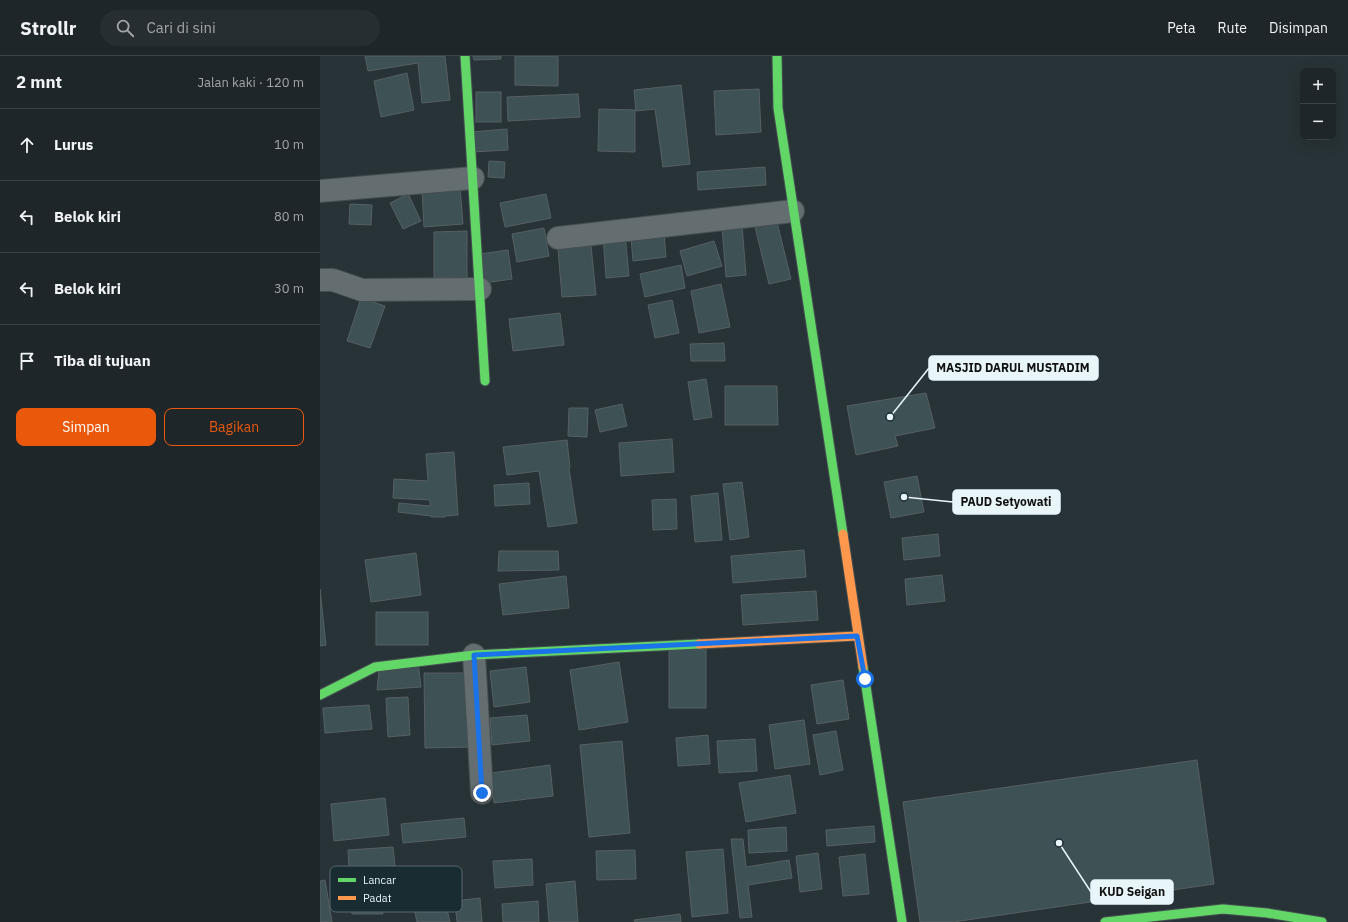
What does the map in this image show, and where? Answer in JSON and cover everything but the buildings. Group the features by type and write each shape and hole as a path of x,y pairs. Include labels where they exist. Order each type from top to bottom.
{"street":[{"path":"465,56 486,381"},
{"path":"777,56 778,108 793,212 902,922"},
{"path":"320,191 472,178"},
{"path":"558,238 793,212"},
{"path":"320,280 333,280 362,290 480,289"},
{"path":"320,695 375,666 474,655 857,636"},
{"path":"474,655 482,793"},
{"path":"1106,922 1223,909 1267,913 1322,922"}],"traffic: fast":[{"path":"465,56 485,381"},
{"path":"777,56 778,108 843,534"},
{"path":"320,695 375,667 474,655 699,644"},
{"path":"863,667 902,922"},
{"path":"1105,922 1223,909 1267,913 1322,922"}],"traffic: slow":[{"path":"843,534 863,667"},
{"path":"699,644 857,636"}],"place":[{"name":"MASJID DARUL MUSTADIM","path":"890,417"},
{"name":"PAUD Setyowati","path":"904,497"},
{"name":"KUD Seigan","path":"1059,843"}],"route":[{"path":"482,793 474,655 857,636 865,679"}]}
